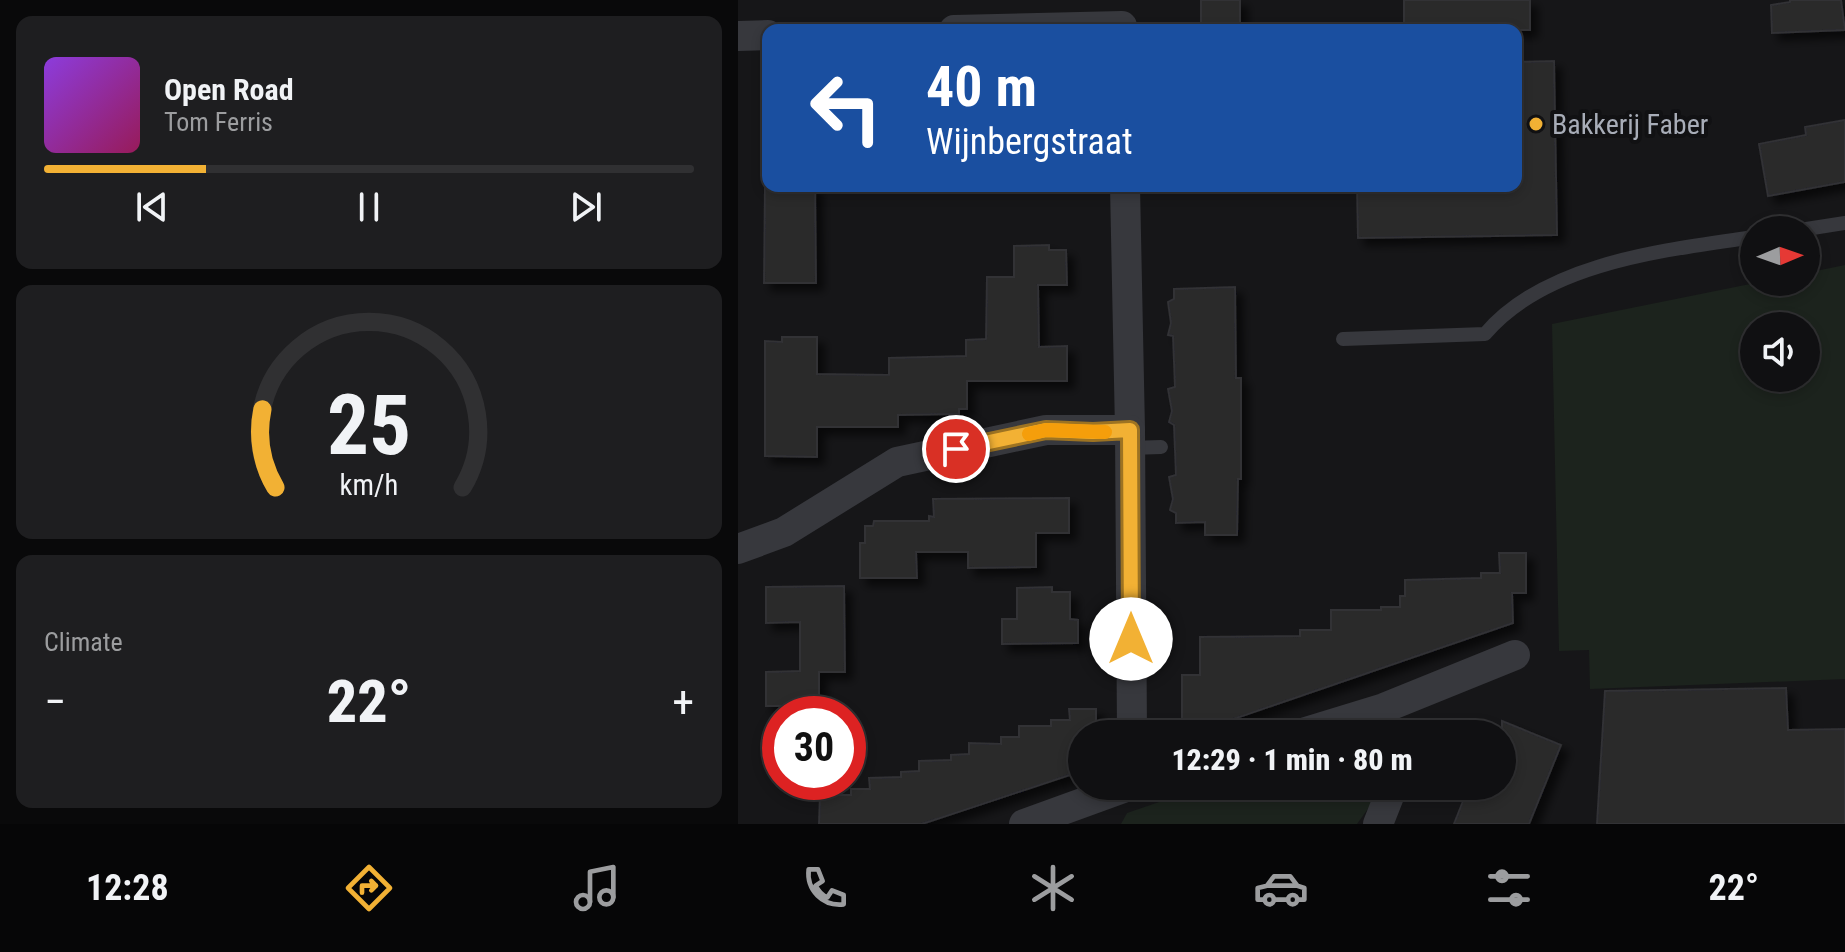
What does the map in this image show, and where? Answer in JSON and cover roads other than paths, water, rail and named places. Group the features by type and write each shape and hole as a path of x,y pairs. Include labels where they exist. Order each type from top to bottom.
{"street":[{"path":"1046,24 1122,19"},
{"path":"738,36 762,35"},
{"path":"1125,192 1132,720"},
{"path":"738,549 784,532 897,462 1046,430 1093,432 1130,439"},
{"path":"1389,720 1515,655"},
{"path":"1024,824 1090,800"},
{"path":"1378,824 1387,800"}],"lane":[{"path":"1820,227 1845,223"},
{"path":"1343,339 1485,334 1502,314 1578,272 1672,249 1740,239"},
{"path":"1130,439 1161,447"}],"place":[{"name":"Bakkerij Faber","path":"1536,124"}]}
